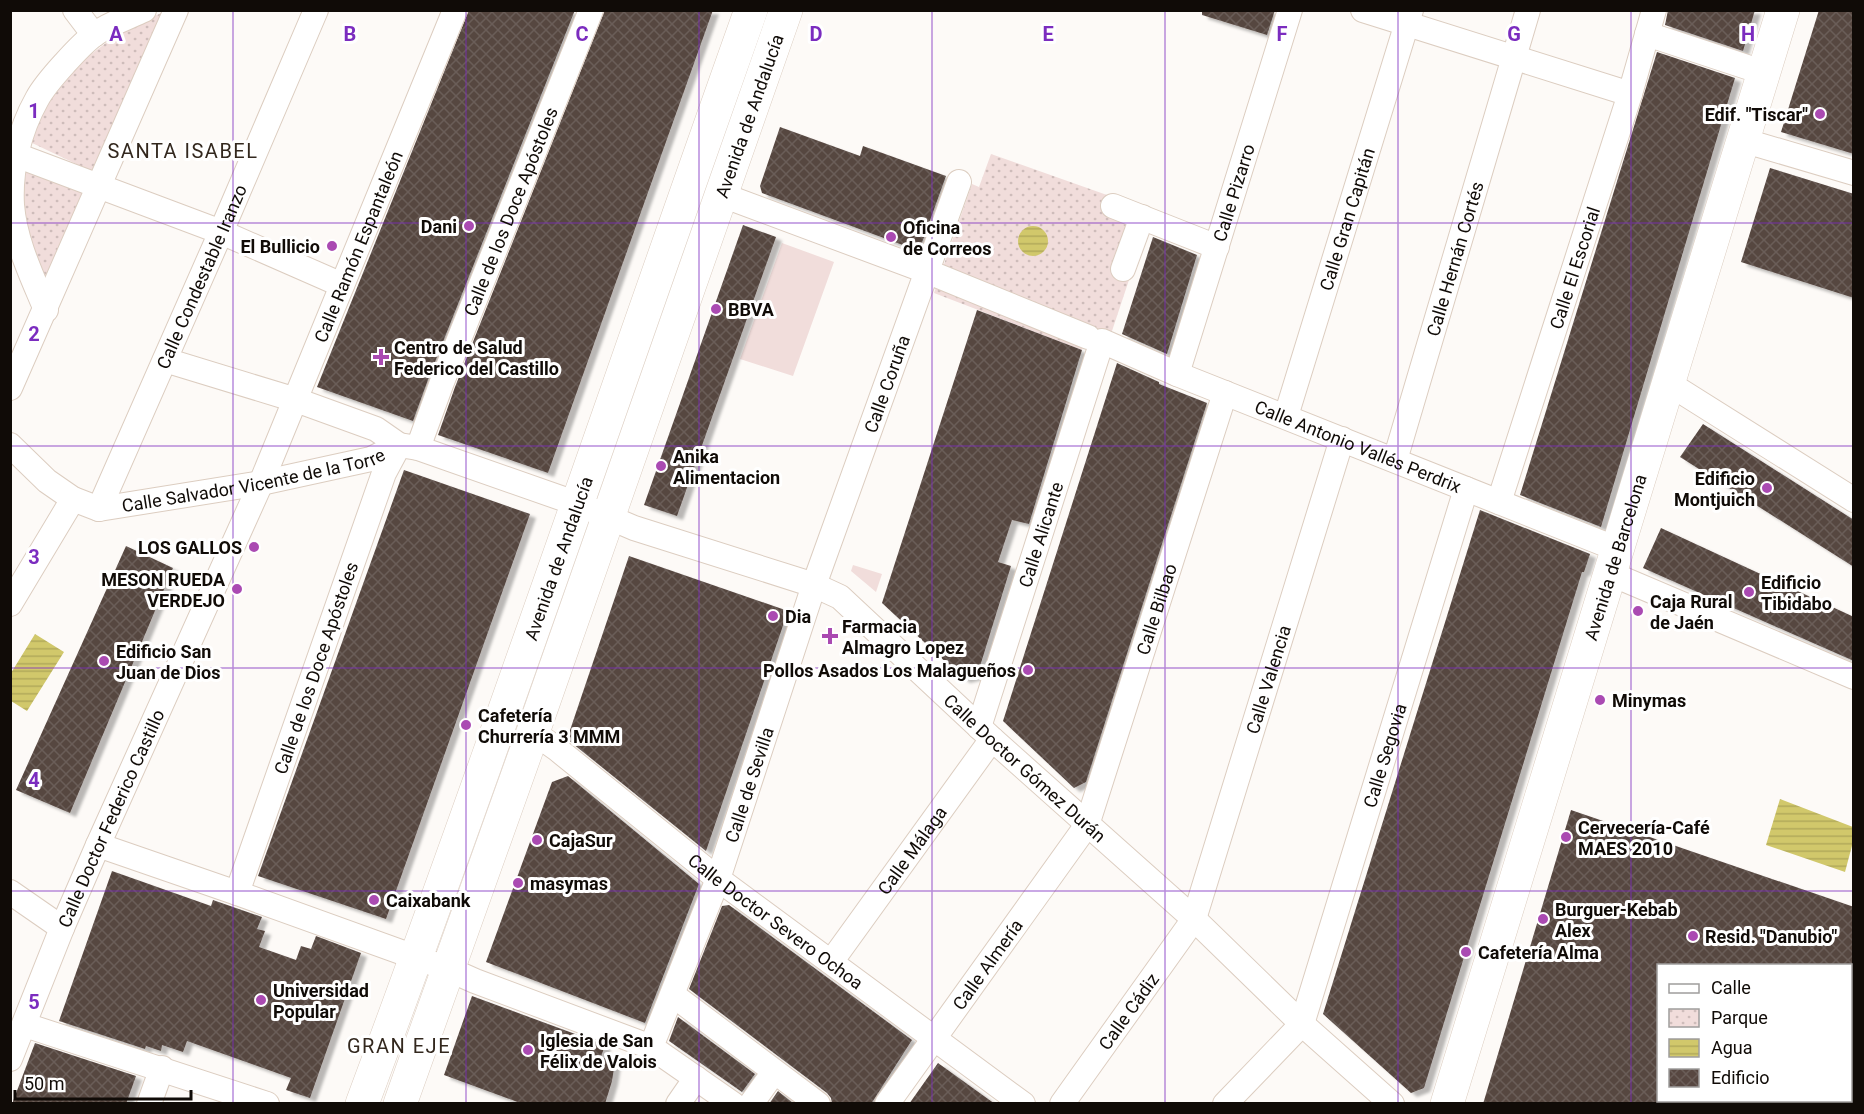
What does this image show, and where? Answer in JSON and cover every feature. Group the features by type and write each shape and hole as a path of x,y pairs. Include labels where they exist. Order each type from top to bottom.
{"main road":[{"name":"Avenida de Andalucía","path":"362,1104 578,504 751,10"},
{"name":"Avenida de Andalucía","path":"400,1104 786,10"},
{"name":"Avenida de Barcelona","path":"1447,1104 1783,10"}],"street":[{"path":"75,10 94,35"},
{"path":"46,310 24,257 14,215 13,173 16,155 37,98 72,55 94,35 111,24 144,10"},
{"path":"10,388 176,10"},
{"name":"Calle Ramón Espantaleón","path":"261,483 455,10"},
{"name":"Calle de los Doce Apóstoles","path":"237,893 384,473 408,446 442,382 591,10"},
{"name":"Calle Pizarro","path":"1177,374 1290,10"},
{"path":"1363,10 1408,17 1514,58 1630,94"},
{"name":"Calle Hernán Cortés","path":"1395,460 1528,10"},
{"name":"Calle El Escorial","path":"1499,502 1630,94 1654,10"},
{"name":"Calle Condestable Iranzo","path":"99,509 315,11"},
{"name":"Calle Gran Capitán","path":"1286,416 1408,17"},
{"path":"1647,34 1765,73"},
{"path":"1742,140 1854,173"},
{"path":"16,155 221,232 342,285"},
{"name":"Calle Coruña","path":"814,585 958,183"},
{"name":"Calle Antonio Vallés Perdrix","path":"722,195 926,272 1499,502 1613,561 1854,677"},
{"path":"1113,206 1217,247"},
{"path":"1123,269 1142,217"},
{"name":"Calle Alicante","path":"986,733 1095,339"},
{"path":"165,360 296,400 376,429 408,446 578,504 609,517"},
{"path":"1668,383 1854,500"},
{"name":"Calle Bilbao","path":"1087,825 1224,393"},
{"name":"Calle Valencia","path":"1194,919 1342,439"},
{"path":"10,446 47,481 73,499 99,509"},
{"name":"Calle Salvador Vicente de la Torre","path":"99,509 261,483 371,459 408,446"},
{"name":"Calle Doctor Federico Castillo","path":"10,1059 98,845 261,483"},
{"name":"Calle Segovia","path":"1302,1024 1466,489"},
{"path":"10,604 73,499"},
{"name":"Calle Doctor Gómez Durán","path":"609,517 634,528 814,585 840,597 1087,825 1194,919 1302,1024 1392,1104"},
{"name":"Calle de Sevilla","path":"651,1047 718,879 814,585"},
{"name":"Calle Doctor Severo Ochoa","path":"533,732 718,879 1023,1104"},
{"name":"Calle Málaga","path":"831,962 986,733"},
{"name":"Calle Almería","path":"887,1104 1087,825"},
{"path":"98,845 448,969 651,1047 733,1104"},
{"path":"10,892 62,928"},
{"name":"Calle Cádiz","path":"1062,1104 1194,919"},
{"path":"673,995 818,1104"},
{"path":"1225,1104 1302,1024"},
{"path":"25,1025 267,1104"},
{"path":"149,1104 162,1068"},
{"path":"751,1104 774,1072"},
{"path":"678,1104 696,1078"}],"green space":[{"path":"166,11 108,167 91,171 30,142 49,101 81,62 124,29"},
{"path":"991,154 1152,211 1111,334 1089,326 1082,350 934,293 972,184 979,187"},
{"path":"26,169 99,187 48,287 30,250 23,200"},
{"path":"782,243 834,262 793,376 740,359"},
{"path":"853,565 882,574 876,592 851,571"}],"water":[{"path":"1033,226 1043,231 1048,241 1043,251 1033,256 1023,251 1018,241 1023,231"},
{"path":"35,634 64,652 27,711 11,701 11,673"},
{"path":"1780,799 1853,827 1853,842 1845,872 1766,845"}],"building":[{"path":"469,10 575,10 413,421 317,387"},
{"path":"605,10 713,10 548,473 438,435"},
{"path":"1202,10 1275,10 1267,35 1202,15"},
{"path":"1668,10 1755,10 1743,51 1665,25"},
{"path":"1819,10 1854,10 1854,154 1781,132"},
{"path":"1657,52 1735,78 1601,527 1520,495"},
{"path":"780,127 860,156 863,146 946,176 919,251 762,193 760,186"},
{"path":"1770,168 1854,194 1854,298 1741,262"},
{"path":"743,225 776,237 677,516 644,505"},
{"path":"1153,237 1197,255 1167,354 1122,334"},
{"path":"977,310 1082,350 1029,524 1012,520 998,562 1011,566 977,676 964,679 882,603"},
{"path":"1117,363 1159,384 1207,403 1086,782 1074,788 1003,721"},
{"name":"Edificio Montjuich","path":"1703,424 1854,520 1854,567 1680,457"},
{"path":"404,470 530,514 386,919 258,876"},
{"path":"1480,510 1590,554 1584,572 1582,572 1424,1088 1411,1093 1323,1014"},
{"name":"Edificio Tibidabo","path":"1661,528 1854,617 1854,661 1643,568"},
{"name":"Edificio San Juan de Dios","path":"126,546 173,568 70,813 16,790"},
{"path":"629,556 788,611 706,851 567,739"},
{"path":"568,776 699,884 645,1023 486,962 552,782"},
{"name":"Resid. \"Danubio\"","path":"1571,810 1854,907 1854,966 1852,964 1657,964 1657,1102 1659,1104 1483,1104"},
{"path":"112,871 211,906 213,900 262,917 257,929 265,931 259,947 296,960 301,946 311,949 316,936 361,953 310,1098 286,1090 291,1078 187,1041 183,1052 162,1045 161,1051 146,1046 145,1049 59,1021"},
{"path":"729,905 912,1040 871,1104 832,1104 827,1093 689,989 722,906"},
{"name":"Iglesia de San Félix de Valois","path":"472,996 605,1045 601,1057 615,1062 605,1104 523,1104 444,1075"},
{"path":"678,1017 755,1074 742,1092 669,1041"},
{"path":"35,1043 136,1076 126,1104 12,1104"},
{"path":"938,1063 995,1104 909,1104"},
{"path":"778,1091 794,1104 769,1104"}],"place":[{"name":"Edif. \"Tiscar\"","path":"1820,114"},
{"name":"Dani","path":"469,226"},
{"name":"Oficina de Correos","path":"891,237"},
{"name":"El Bullicio","path":"332,246"},
{"name":"BBVA","path":"716,309"},
{"name":"Centro de Salud Federico del Castillo","path":"381,357"},
{"name":"Anika Alimentacion","path":"661,466"},
{"name":"Edificio Montjuich","path":"1767,488"},
{"name":"LOS GALLOS","path":"254,547"},
{"name":"MESON RUEDA VERDEJO","path":"237,589"},
{"name":"Edificio Tibidabo","path":"1749,592"},
{"name":"Caja Rural de Jaén","path":"1638,611"},
{"name":"Dia","path":"773,616"},
{"name":"Farmacia Almagro Lopez","path":"830,636"},
{"name":"Edificio San Juan de Dios","path":"104,661"},
{"name":"Pollos Asados Los Malagueños","path":"1028,670"},
{"name":"Minymas","path":"1600,700"},
{"name":"Cafetería Churrería 3 MMM","path":"466,725"},
{"name":"Cervecería-Café MAES 2010","path":"1566,837"},
{"name":"CajaSur","path":"537,840"},
{"name":"masymas","path":"518,883"},
{"name":"Caixabank","path":"374,900"},
{"name":"Burguer-Kebab Alex","path":"1543,919"},
{"name":"Resid. \"Danubio\"","path":"1693,936"},
{"name":"Cafetería Alma","path":"1466,952"},
{"name":"Universidad Popular","path":"261,1000"},
{"name":"Iglesia de San Félix de Valois","path":"528,1050"}],"district":[{"name":"SANTA ISABEL","path":"183,151"},
{"name":"GRAN EJE","path":"399,1046"}]}
